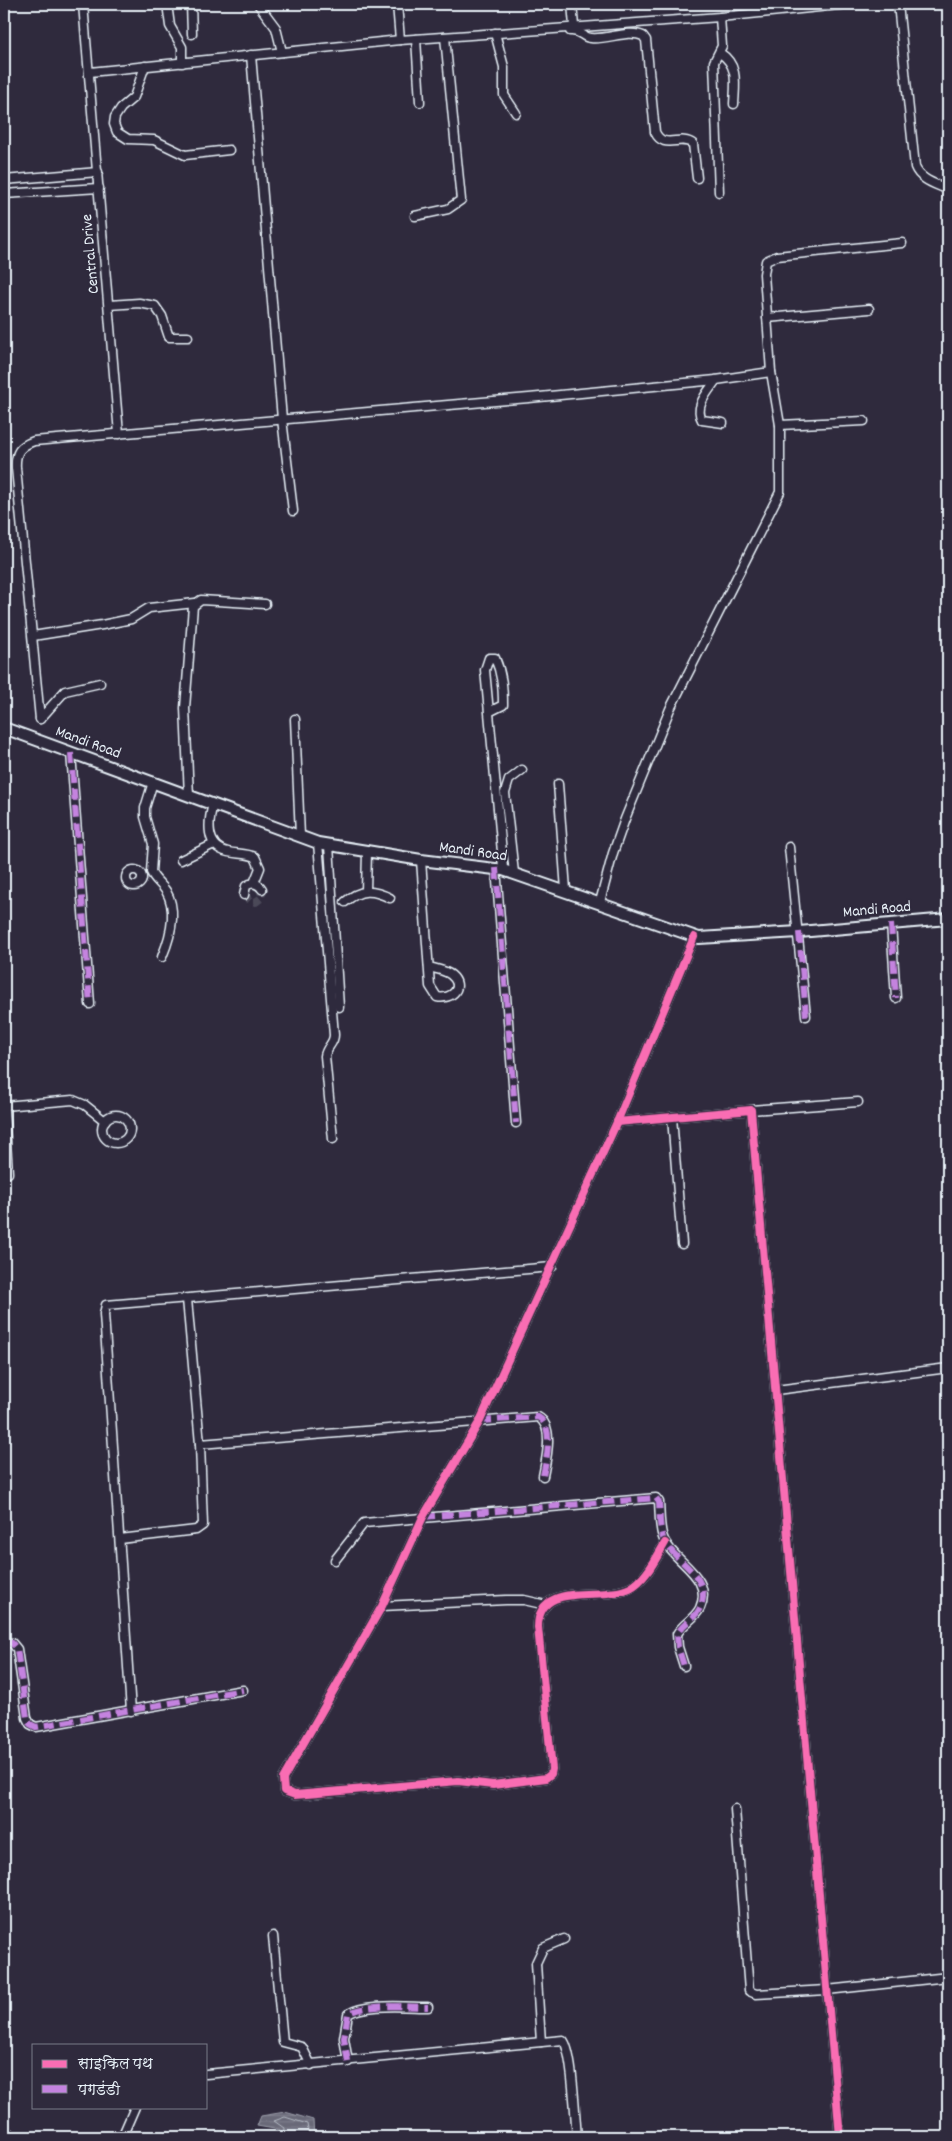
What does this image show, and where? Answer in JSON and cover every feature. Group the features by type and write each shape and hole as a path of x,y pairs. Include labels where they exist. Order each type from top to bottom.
{"street":[{"name":"Central Drive","path":"83,4 119,434"},
{"path":"167,4 170,26 182,47 182,63"},
{"path":"191,4 192,34"},
{"path":"258,4 276,28 282,52"},
{"path":"397,4 400,40"},
{"path":"572,4 574,26"},
{"path":"759,13 760,4"},
{"path":"90,72 400,40 720,17 849,4"},
{"path":"898,4 915,167 917,174 948,190"},
{"path":"719,192 714,62 722,46 720,17"},
{"path":"553,28 556,32 579,31 592,38 636,34 644,36 656,132 660,140 665,142 688,140 693,144 697,178"},
{"path":"495,33 504,67 504,96 516,113"},
{"path":"415,216 448,209 461,200 445,37"},
{"path":"416,39 420,102"},
{"path":"720,53 731,62 735,72 734,104"},
{"path":"251,56 282,419 293,512"},
{"path":"145,66 134,97 121,108 115,117 114,124 117,132 128,139 154,140 185,155 229,150"},
{"path":"4,180 98,172"},
{"path":"4,194 99,188"},
{"path":"600,902 615,845 670,709 718,611 778,499 781,483 780,424 771,372 764,274 769,259 902,243"},
{"path":"109,305 139,303 155,306 162,316 168,337 188,337"},
{"path":"767,318 868,309"},
{"path":"100,683 65,691 40,718 15,460 19,449 34,442 716,380 771,372"},
{"path":"716,380 701,404 699,412 702,420 706,422 723,423"},
{"path":"780,424 864,420"},
{"path":"33,636 131,619 148,608 195,603 200,600 266,604"},
{"path":"189,796 186,695 189,636 192,609 195,603"},
{"path":"489,712 503,704 501,672 495,658 489,658 485,670 516,1123"},
{"path":"295,719 300,836"},
{"name":"Mandi Road","path":"4,728 324,844 420,860 500,869 566,890 694,937 706,938 799,932 948,919"},
{"path":"71,753 90,1004"},
{"path":"514,873 505,793 509,780 522,770"},
{"path":"153,782 145,817 153,844 151,872 166,892 171,913 170,935 162,958"},
{"path":"558,784 566,890"},
{"path":"213,804 209,830 214,844 225,852 256,857 260,868 254,883 246,886 244,895"},
{"path":"181,860 214,844"},
{"path":"324,844 339,1007"},
{"path":"324,844 334,1035 333,1042 327,1049 325,1056 333,1139"},
{"path":"790,847 806,1016"},
{"path":"366,891 367,852"},
{"path":"420,860 430,986 437,997 445,999 456,992 458,986 455,980 440,970 429,967"},
{"path":"141,874 151,872"},
{"path":"254,883 262,889"},
{"path":"345,902 359,892 366,891 372,891 390,898"},
{"path":"890,924 896,998"},
{"path":"665,1542 642,1577 630,1588 611,1592 561,1596 540,1611 538,1618 552,1769 551,1774 546,1778 493,1785 479,1785 458,1781 295,1794 286,1792 282,1784 283,1778 382,1606 423,1517 480,1421 617,1122 694,937"},
{"path":"8,1174 4,1108 73,1100 85,1105 105,1121"},
{"path":"617,1122 858,1102"},
{"path":"751,1110 840,2137"},
{"path":"672,1117 682,1244"},
{"path":"131,1711 104,1307 111,1304 552,1267"},
{"path":"120,1539 202,1527 204,1520 200,1444 187,1299"},
{"path":"776,1390 948,1368"},
{"path":"200,1444 538,1417 546,1424 548,1440 543,1476"},
{"path":"335,1560 364,1523 653,1498 659,1502 665,1542 696,1576 703,1590 699,1610 677,1634 678,1646 684,1666"},
{"path":"382,1606 506,1600 524,1600 546,1605"},
{"path":"4,1642 12,1643 17,1649 27,1718 33,1726 131,1711 243,1690"},
{"path":"735,1809 748,1989 756,1994 827,1990 948,1977"},
{"path":"273,1936 283,2042 302,2047 311,2065"},
{"path":"541,2042 536,1963 543,1948 564,1940"},
{"path":"348,2062 344,2038 348,2014 355,2010 391,2007 428,2007"},
{"path":"208,2074 348,2062 563,2040 572,2078 577,2137"},
{"path":"122,2137 135,2108"},
{"path":"4,2131 17,2137"}],"water":[{"path":"285,2112 313,2120 314,2137 279,2137 277,2135 280,2130 257,2126 261,2116"}],"tunnel":[{"path":"244,895 250,901 256,902 261,898 262,889"}],"marked path":[{"path":"71,753 90,1004"},
{"path":"496,868 516,1123"},
{"path":"891,924 896,998"},
{"path":"799,932 806,1016"},
{"path":"480,1421 538,1417 543,1421 548,1435 543,1476"},
{"path":"423,1517 656,1498 659,1502 660,1526 664,1540 698,1579 702,1588 703,1597 700,1608 677,1634 678,1647 684,1666"},
{"path":"4,1642 12,1643 17,1649 27,1718 30,1724 36,1727 243,1690"},
{"path":"348,2062 344,2038 348,2014 365,2008 375,2007 428,2007"}],"cycle path":[{"path":"665,1543 646,1574 630,1588 618,1592 560,1597 548,1603 541,1612 538,1627 552,1769 551,1774 546,1778 493,1785 458,1781 295,1795 284,1791 283,1779 382,1606 423,1517 480,1421 617,1122 694,937"},
{"path":"617,1122 751,1110 840,2137"}]}
